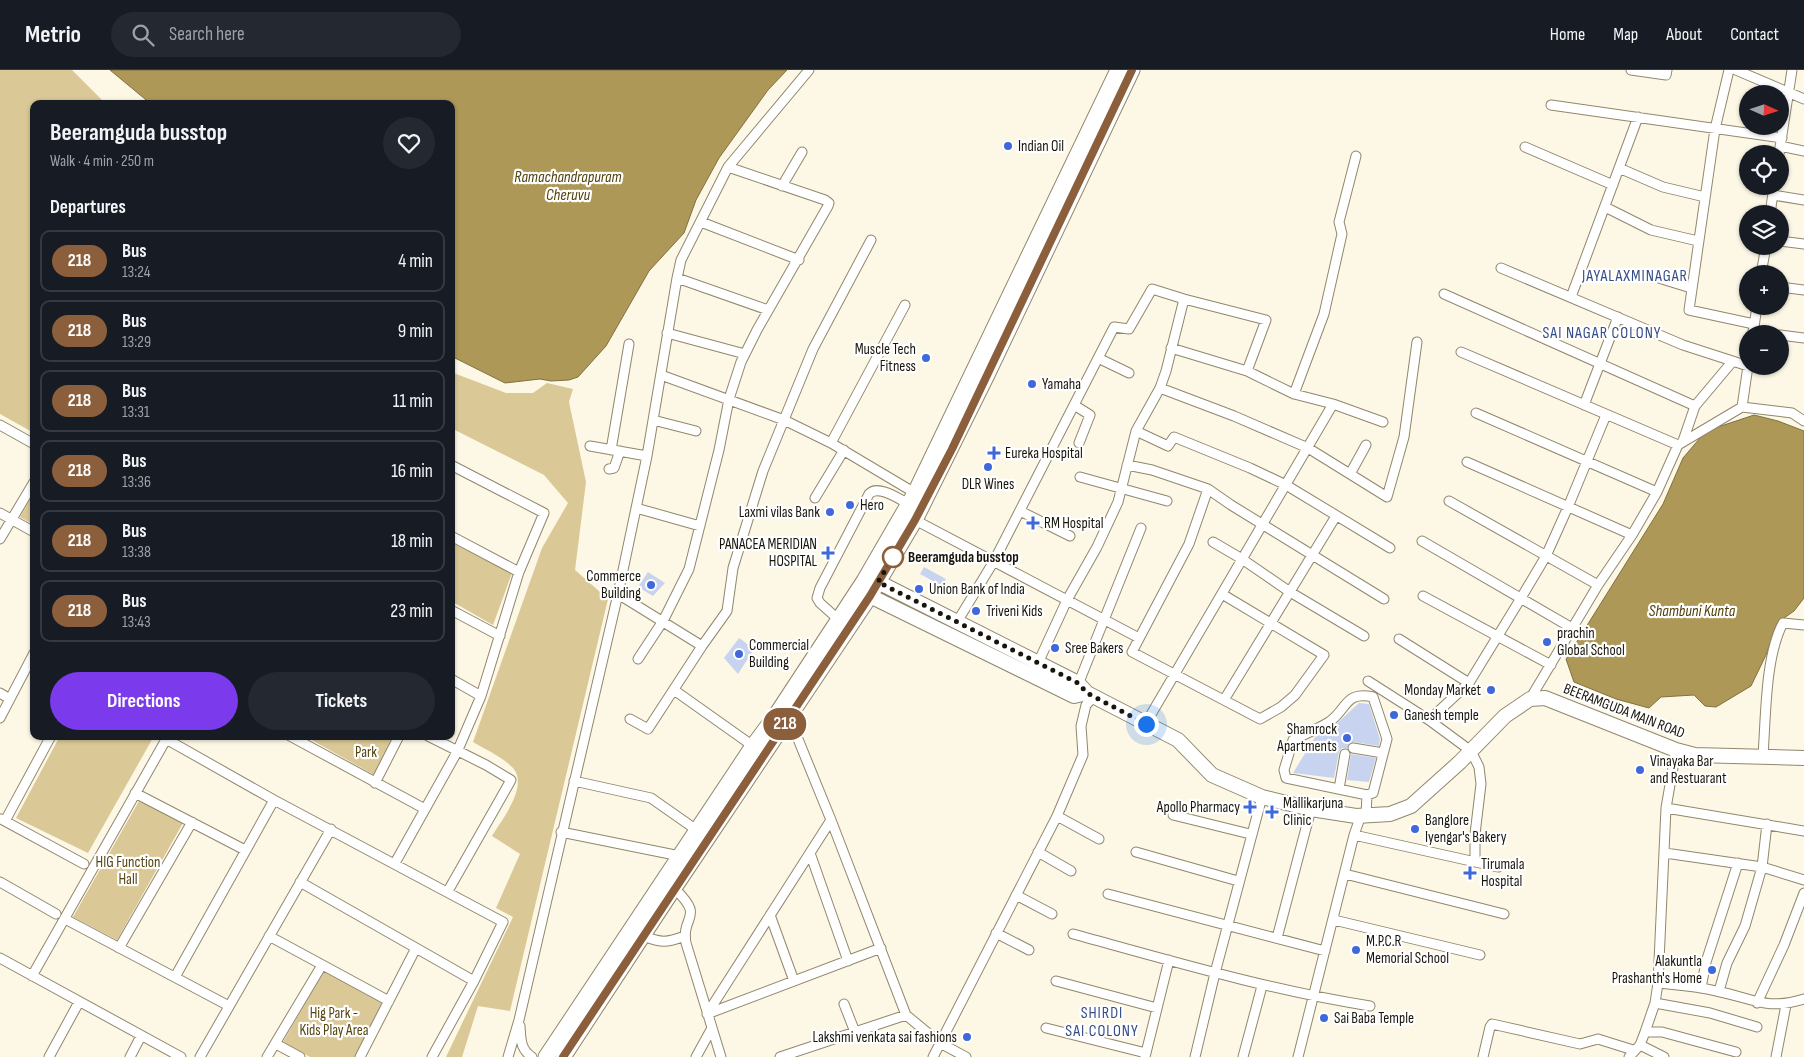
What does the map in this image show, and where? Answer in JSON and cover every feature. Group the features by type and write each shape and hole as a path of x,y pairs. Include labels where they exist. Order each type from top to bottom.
{"highway":[{"path":"563,1057 674,888 715,815 789,717 870,596 915,520 1118,70"},
{"path":"727,797 753,746 839,620 912,499 983,369 1132,70"},
{"path":"546,1057 680,856 698,831 715,815"}],"main road":[{"path":"878,582 1038,663 1083,692"},
{"path":"870,596 1083,692 1178,740 1212,775 1262,797 1311,809 1364,815 1390,814 1411,806 1472,751 1505,716 1530,699"},
{"name":"BEERAMGUDA MAIN ROAD","path":"1530,699 1545,698 1676,750 1695,755 1763,755 1804,758"}],"street":[{"path":"508,1057 519,1020 561,832 618,594 653,420 681,260 728,167 808,70"},
{"path":"1632,70 1666,75 1667,70"},
{"path":"1729,70 1715,129 1689,310 1740,325"},
{"path":"1736,70 1770,85"},
{"path":"1789,87 1792,70"},
{"path":"1789,93 1804,99"},
{"path":"1551,105 1715,129 1776,145"},
{"path":"1571,297 1638,117"},
{"path":"1525,147 1613,185"},
{"path":"1789,148 1804,151"},
{"path":"782,186 802,152"},
{"path":"1294,394 1324,314 1342,234 1339,222 1356,156"},
{"path":"638,658 663,621 689,569 719,450 729,398 745,354 829,203 728,167"},
{"path":"1619,168 1663,186 1704,197"},
{"path":"1787,195 1804,200"},
{"path":"1605,207 1651,230 1698,241"},
{"path":"701,222 799,260"},
{"path":"630,719 648,730 727,611 733,568 763,471 813,349 871,240"},
{"path":"1789,242 1804,244"},
{"path":"1501,268 1684,345 1739,364"},
{"path":"1649,275 1691,288"},
{"path":"677,278 768,310"},
{"path":"1789,288 1804,290"},
{"path":"957,622 994,562 1114,327 1129,330 1152,289 1266,320 1247,371"},
{"path":"1444,294 1695,406"},
{"path":"1038,663 1067,600 1097,548 1118,502 1136,431 1160,388 1166,371 1184,299"},
{"path":"831,443 904,305"},
{"path":"1584,405 1618,317"},
{"path":"668,333 745,354"},
{"path":"1789,336 1804,338"},
{"path":"1160,388 1234,416 1308,448 1387,497 1404,436 1416,342"},
{"path":"609,469 614,468 617,464 616,450 629,344"},
{"path":"1171,348 1247,371 1294,394 1333,404 1383,422"},
{"path":"1461,352 1606,415 1680,443"},
{"path":"1098,358 1130,373"},
{"path":"1530,699 1598,585 1632,535 1657,492 1695,406 1732,362"},
{"path":"660,375 729,398 784,420 831,443 844,450 912,499"},
{"path":"1742,407 1747,375"},
{"path":"1074,404 1090,415 1079,443"},
{"path":"1146,724 1333,404"},
{"path":"1680,443 1742,407 1792,413 1804,421"},
{"path":"1476,413 1657,492"},
{"path":"1429,720 1469,684 1546,556 1588,462 1606,415"},
{"path":"653,420 696,431"},
{"path":"0,425 30,442"},
{"path":"1136,431 1168,446 1174,437 1250,468 1286,485 1390,548"},
{"path":"1350,474 1366,444"},
{"path":"590,446 646,456"},
{"path":"815,498 844,450"},
{"path":"1467,462 1632,535"},
{"path":"1127,465 1152,470 1208,489 1384,599"},
{"path":"395,863 457,752 481,696 519,572 544,513 455,467"},
{"path":"1080,477 1122,487 1167,501"},
{"path":"0,539 30,489"},
{"path":"1208,489 1189,544 1132,652 1175,673 1260,720 1282,707 1295,695 1324,655 1222,594"},
{"path":"839,620 820,604 816,598 869,494 872,490 878,490 912,499"},
{"path":"1449,500 1598,585"},
{"path":"636,508 700,526"},
{"path":"1020,510 1070,536"},
{"path":"0,513 30,530"},
{"path":"1224,700 1336,516"},
{"path":"915,520 1139,638"},
{"path":"933,1057 1057,816 1083,755 1082,726 1086,705 1083,692 1104,619 1141,528"},
{"path":"455,538 519,572"},
{"path":"1422,541 1572,628"},
{"path":"1213,542 1242,559 1290,592 1364,636"},
{"path":"618,594 702,646"},
{"path":"1423,596 1550,665"},
{"path":"455,612 500,636"},
{"path":"1763,755 1767,696 1775,638 1783,623 1804,624"},
{"path":"1399,639 1469,684"},
{"path":"0,718 30,661"},
{"path":"1368,680 1472,751 1479,767 1481,784 1475,834 1475,862"},
{"path":"455,681 481,696"},
{"path":"674,690 753,746"},
{"path":"0,693 10,698"},
{"path":"1360,694 1373,697 1375,702 1387,739 1383,753 1373,793 1367,795 1286,778 1284,770 1294,740 1330,722 1352,698 1360,694"},
{"path":"789,717 906,1015 940,1043 966,1057"},
{"path":"49,740 2,820 84,864"},
{"path":"32,976 166,740"},
{"path":"170,740 274,800 331,828 504,922 432,1057"},
{"path":"297,740 425,809"},
{"path":"375,783 397,740"},
{"path":"435,740 511,780 448,891"},
{"path":"1353,748 1383,753"},
{"path":"1634,1051 1645,1032 1655,1003 1658,983 1666,808 1676,750"},
{"path":"1339,789 1345,754"},
{"path":"574,781 651,798 698,831"},
{"path":"135,793 245,850"},
{"path":"1298,1057 1346,874 1354,835 1364,815 1367,795"},
{"path":"1195,1057 1250,834 1262,797"},
{"path":"175,977 274,800"},
{"path":"1666,808 1804,831"},
{"path":"1277,938 1311,809"},
{"path":"1173,815 1250,834"},
{"path":"1057,816 1099,839"},
{"path":"707,1014 831,820"},
{"path":"119,948 192,822"},
{"path":"1718,991 1727,963 1745,926 1762,867 1767,824"},
{"path":"200,1057 331,828"},
{"path":"561,832 680,856"},
{"path":"1354,835 1498,867"},
{"path":"1038,852 1071,871"},
{"path":"1136,852 1238,881"},
{"path":"1665,853 1762,867 1804,880"},
{"path":"810,854 848,961"},
{"path":"1701,988 1706,962 1738,863"},
{"path":"1346,874 1504,914"},
{"path":"0,882 56,914"},
{"path":"300,882 474,981"},
{"path":"674,888 688,903 691,910 685,936 721,1057"},
{"path":"1757,1003 1784,945 1804,893"},
{"path":"1016,894 1052,914"},
{"path":"1108,894 1325,951"},
{"path":"770,915 794,981"},
{"path":"65,919 230,1006"},
{"path":"1334,920 1480,955"},
{"path":"996,933 1029,950"},
{"path":"1073,934 1262,986 1370,1006"},
{"path":"269,936 389,1001"},
{"path":"643,936 660,942 667,942 685,936"},
{"path":"360,1057 416,948"},
{"path":"707,1014 881,948"},
{"path":"0,958 180,1057"},
{"path":"1046,1028 1145,1055 1169,960"},
{"path":"267,1057 322,965"},
{"path":"1056,982 1157,1008"},
{"path":"1658,983 1718,991 1757,1003 1786,1005 1804,999"},
{"path":"1244,1057 1262,986"},
{"path":"49,1057 79,1002"},
{"path":"1655,1003 1710,1013 1757,1027"},
{"path":"844,1004 855,1032"},
{"path":"1776,1057 1786,1005"},
{"path":"780,1057 906,1015"},
{"path":"519,1020 521,1044 526,1053 532,1057"},
{"path":"1483,1057 1492,1024 1580,1044 1598,1039 1634,1051 1664,1057"},
{"path":"696,1057 712,1028"},
{"path":"1645,1032 1662,1032 1736,1052"},
{"path":"130,1057 141,1036"},
{"path":"276,1044 300,1057"}],"green space":[{"path":"0,70 72,70 102,100 30,100 30,431 0,414"},
{"path":"455,374 506,393 533,393 547,383 573,389 569,402 586,482 575,570 608,599 510,1011 478,1006 462,1057 446,1057 513,917 496,908 520,854 492,836 512,802 518,783 517,774 503,760 473,742 542,548 568,503 544,475 455,430"},
{"path":"30,499 30,523 20,517"},
{"path":"455,544 512,573 493,625 455,603"},
{"path":"58,740 152,740 88,853 16,818"},
{"name":"Park","path":"312,740 391,740 374,775"},
{"name":"HIG Function Hall","path":"139,801 183,823 117,940 73,917"},
{"name":"Hig Park - Kids Play Area","path":"324,971 383,1002 355,1057 310,1057 283,1042"}],"water":[{"name":"Ramachandrapuram Cheruvu","path":"110,70 787,70 768,90 719,158 696,200 684,233 649,271 606,346 578,377 569,380 551,381 540,379 505,383 455,358 455,100 146,100"},
{"name":"Shambuni Kunta","path":"1754,415 1778,421 1804,431 1804,598 1794,611 1777,623 1766,655 1751,686 1716,707 1705,706 1694,695 1661,697 1649,708 1616,699 1574,682 1566,659 1663,504 1683,458 1706,431"}],"building":[{"path":"924,567 946,579 942,586 920,574"},
{"name":"Commerce Building","path":"648,572 665,583 653,596 638,587"},
{"name":"Commercial Building","path":"739,638 754,649 738,674 724,658"},
{"name":"Shamrock Apartments","path":"1359,703 1369,704 1380,739 1379,746 1354,742 1349,744 1347,748 1342,748 1339,752 1334,778 1293,773 1315,737 1333,727"},
{"path":"1351,754 1376,758 1369,782 1347,780"}],"bus line":[{"name":"218","path":"563,1057 870,596 915,520 952,449 1132,70"}],"place":[{"name":"Indian Oil","path":"1008,146"},
{"name":"Muscle Tech Fitness","path":"926,358"},
{"name":"Yamaha","path":"1032,384"},
{"name":"Eureka Hospital","path":"994,453"},
{"name":"DLR Wines","path":"988,467"},
{"name":"Hero","path":"850,505"},
{"name":"Laxmi vilas Bank","path":"830,512"},
{"name":"RM Hospital","path":"1033,523"},
{"name":"PANACEA MERIDIAN HOSPITAL","path":"828,553"},
{"name":"Beeramguda busstop","path":"893,557"},
{"name":"Commerce Building","path":"651,585"},
{"name":"Union Bank of India","path":"919,589"},
{"name":"Triveni Kids","path":"976,611"},
{"name":"prachin Global School","path":"1547,642"},
{"name":"Sree Bakers","path":"1055,648"},
{"name":"Commercial Building","path":"739,654"},
{"name":"Monday Market","path":"1491,690"},
{"name":"Ganesh temple","path":"1394,715"},
{"name":"Shamrock Apartments","path":"1347,738"},
{"name":"Vinayaka Bar and Restuarant","path":"1640,770"},
{"name":"Apollo Pharmacy","path":"1250,807"},
{"name":"Mallikarjuna Clinic","path":"1272,812"},
{"name":"Banglore Iyengar's Bakery","path":"1415,829"},
{"name":"Tirumala Hospital","path":"1470,873"},
{"name":"M.P.C.R Memorial School","path":"1356,950"},
{"name":"Alakuntla Prashanth's Home","path":"1712,970"},
{"name":"Sai Baba Temple","path":"1324,1018"},
{"name":"Lakshmi venkata sai fashions","path":"967,1037"}],"district":[{"name":"JAYALAXMINAGAR","path":"1635,276"},
{"name":"SAI NAGAR COLONY","path":"1602,333"},
{"name":"SHIRDI SAI COLONY","path":"1102,1022"}],"route":[{"path":"893,557 878,582 1078,683 1087,693 1146,724"}]}
